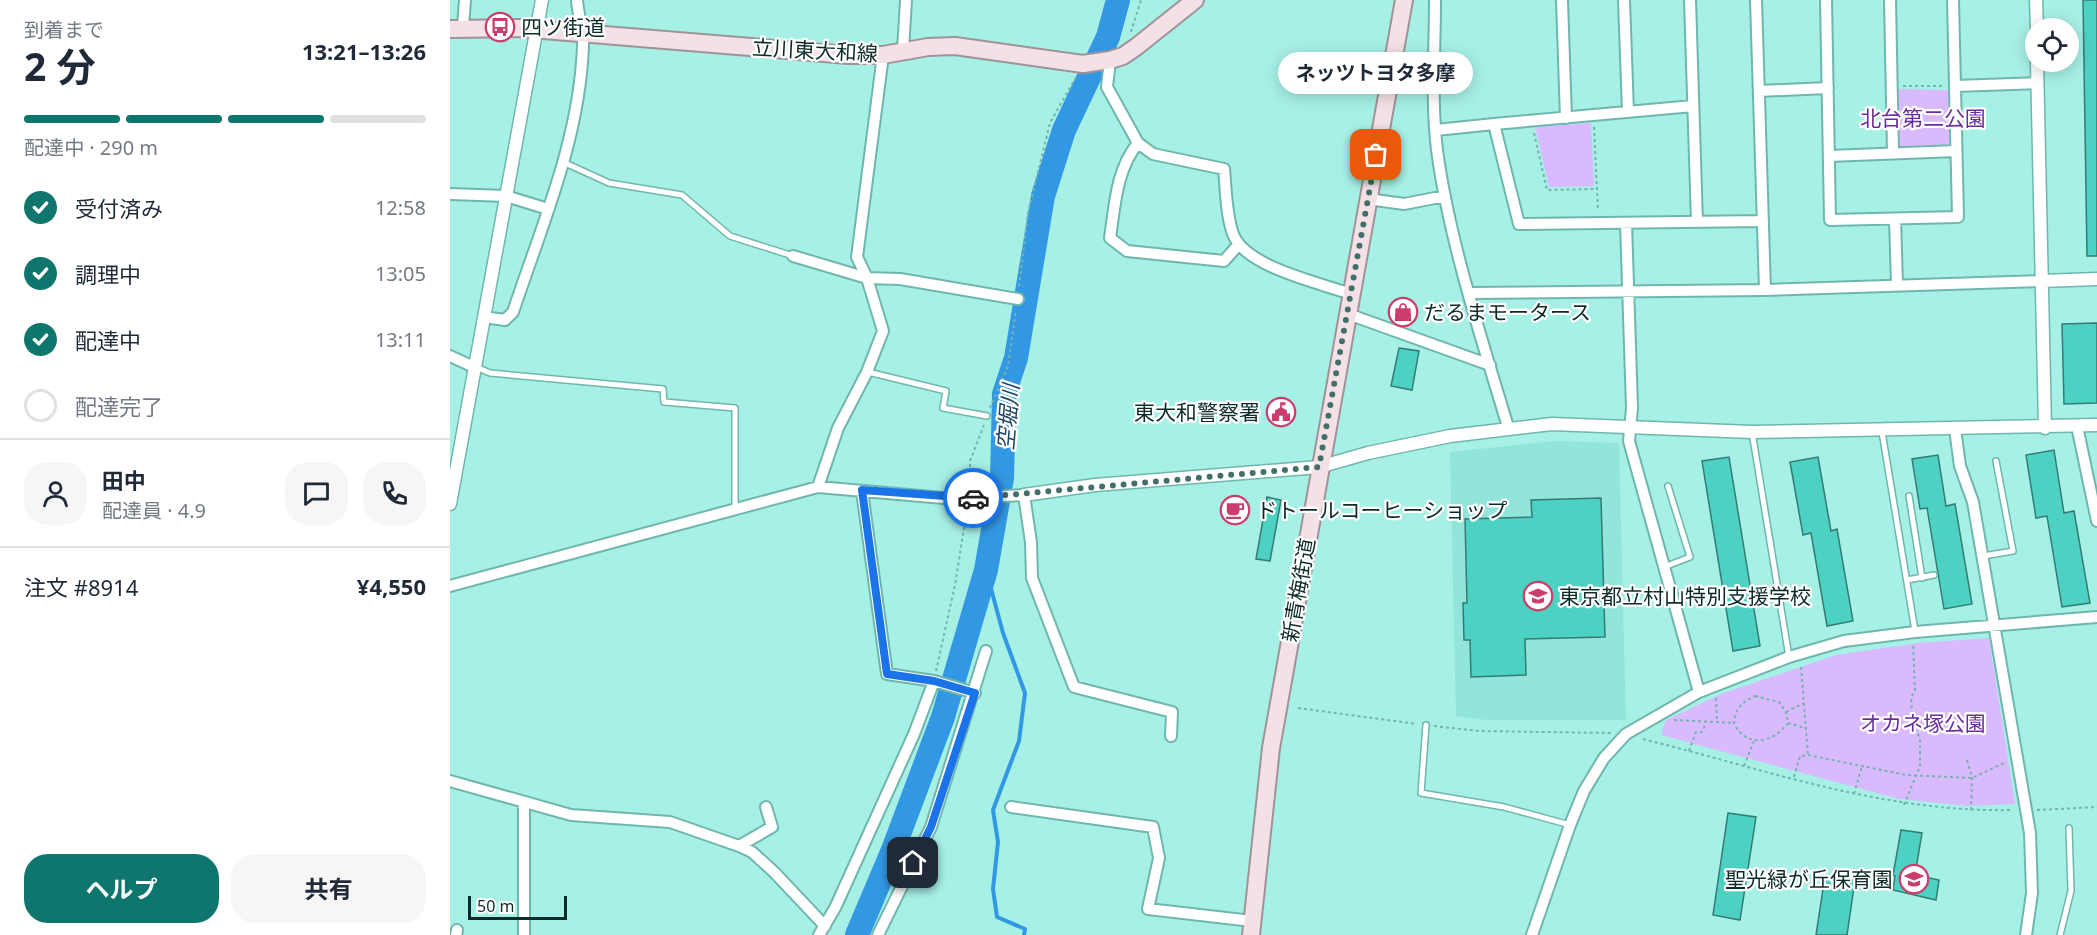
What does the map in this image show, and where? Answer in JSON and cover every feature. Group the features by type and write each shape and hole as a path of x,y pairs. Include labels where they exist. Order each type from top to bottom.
{"main road":[{"name":"立川東大和線","path":"457,28 583,33 848,55 883,55 903,50 955,46 1083,64 1123,56 1195,0"},
{"name":"新青梅街道","path":"1252,928 1271,748 1319,467 1404,0"}],"street":[{"path":"457,28 465,0"},
{"path":"450,504 542,0"},
{"path":"484,317 505,320 513,312 563,162 577,110 583,33 578,21 577,0"},
{"path":"903,50 906,0"},
{"path":"1435,0 1436,130 1445,196 1508,427"},
{"path":"1562,0 1566,118"},
{"path":"1624,0 1628,112"},
{"path":"1690,0 1697,222"},
{"path":"1756,0 1765,290"},
{"path":"1826,0 1830,220 1958,217 1953,0"},
{"path":"1890,0 1893,153"},
{"path":"2036,0 2037,18"},
{"path":"818,487 838,428 867,372 883,331 867,278 857,257 883,55"},
{"path":"1110,60 1107,87 1138,143 1153,154 1224,169 1233,234 1239,244 1259,261 1351,294"},
{"path":"2037,72 2044,428"},
{"path":"1955,86 2038,83"},
{"path":"1758,91 1828,88"},
{"path":"1436,130 1693,106"},
{"path":"1494,124 1519,224 1763,221"},
{"path":"1138,143 1126,158 1119,182 1110,238 1127,251 1224,261 1239,244"},
{"path":"1829,156 1956,151"},
{"path":"450,194 506,196 548,208"},
{"path":"1368,199 1404,204 1445,196"},
{"path":"1895,219 1897,284"},
{"path":"1626,223 1629,292 1629,441 1699,692"},
{"path":"793,256 867,278 900,279 1018,299"},
{"path":"1470,293 1765,290 2097,279"},
{"path":"1348,314 1490,365"},
{"path":"450,357 474,367"},
{"path":"450,586 818,487 971,498 1018,495 1095,485 1319,467 1368,453 1450,436 1508,427 1552,424 1752,432 1882,432 2097,425"},
{"path":"2077,426 2097,521"},
{"path":"1955,429 1960,466 1973,502 2027,810 2032,893 2026,935"},
{"path":"862,490 887,674 934,681 975,693"},
{"path":"1018,495 1030,542 1032,578 1074,687 1172,712 1171,736"},
{"path":"1532,935 1570,825 1592,776 1604,758 1626,734 1699,692 1789,657 1844,641 1915,632 2097,617"},
{"path":"878,935 931,827 975,693 986,651"},
{"path":"450,780 571,815 670,822 739,846 752,852 774,872 822,930 835,908 914,734 934,681"},
{"path":"524,802 524,935"},
{"path":"739,846 772,827 766,807"},
{"path":"1011,807 1153,827 1159,858 1148,909 1252,928"}],"lane":[{"path":"563,162 609,183 682,195 730,236 793,256"},
{"path":"474,367 490,373 663,389 664,402 735,408 735,509"},
{"path":"867,372 946,391 943,408 987,416"},
{"path":"1752,432 1789,657"},
{"path":"1882,432 1915,632"},
{"path":"1982,556 2013,551 1996,461"},
{"path":"1664,567 1690,557 1668,486"},
{"path":"1909,496 1922,578"},
{"path":"1907,580 1934,575"},
{"path":"1426,725 1421,793 1504,807 1570,825"},
{"path":"2060,935 2071,891 2069,828"}],"path":[{"path":"1130,34 1141,0"},
{"path":"934,681 971,498 970,461 1008,366 1028,213 1050,123 1083,64"},
{"path":"1892,87 1955,86"},
{"path":"1593,115 1599,223"},
{"path":"1532,121 1547,190 1596,189"},
{"path":"1904,805 1920,766 1920,738 1913,726 1912,717 1911,698 1915,690 1913,644"},
{"path":"1801,667 1808,755"},
{"path":"1716,696 1717,722"},
{"path":"1755,696 1779,702 1786,712 1788,723 1780,733 1769,740 1754,741 1738,731 1734,723 1737,709 1743,702 1755,696"},
{"path":"1786,712 1804,703"},
{"path":"1298,708 1479,731 1626,734 1744,766 1904,805 1971,811 2097,807"},
{"path":"1666,720 1734,723"},
{"path":"1689,751 1696,732 1702,732 1706,723"},
{"path":"1788,723 1806,729"},
{"path":"1744,766 1754,741"},
{"path":"1794,778 1800,756 1808,755 1916,775 1972,778 2009,760"},
{"path":"1967,760 1972,778 1971,811"},
{"path":"1854,794 1862,766"}],"shaded area":[{"name":"東京都立村山特別支援学校","path":"1554,441 1619,443 1626,720 1487,720 1456,716 1450,452"}],"green space":[{"name":"北台第二公園","path":"1896,89 1949,90 1950,147 1897,148"},
{"path":"1591,123 1594,186 1549,187 1535,127"},
{"name":"オカネ塚公園","path":"1989,638 2015,804 1968,806 1899,799 1661,735 1666,720 1721,694 1836,655 1918,643"}],"building":[{"path":"2083,0 2097,0 2097,256 2087,256"},
{"path":"1397,300 1412,302 1407,326 1392,322"},
{"path":"2097,323 2097,403 2064,404 2062,324"},
{"path":"1399,348 1419,351 1412,390 1391,386"},
{"path":"2054,450 2064,513 2074,511 2090,603 2062,607 2047,516 2036,518 2026,455"},
{"path":"1938,455 1946,506 1955,504 1972,604 1944,609 1927,508 1920,509 1912,459"},
{"path":"1729,457 1760,646 1733,651 1702,461"},
{"path":"1818,457 1831,531 1837,529 1853,621 1827,626 1811,533 1803,535 1790,462"},
{"path":"1267,497 1281,500 1270,561 1256,559"},
{"path":"1601,498 1605,637 1525,639 1526,675 1471,677 1470,640 1464,640 1463,603 1467,603 1465,519 1532,517 1531,500"},
{"path":"1728,813 1756,817 1740,920 1713,915"},
{"path":"1901,830 1922,833 1915,875 1939,880 1936,900 1893,890 1895,876 1893,875"},
{"path":"1825,876 1855,880 1847,935 1816,935"}],"waterway":[{"name":"空堀川","path":"857,935 893,850 943,717 986,570 1002,478 1004,394 1016,358 1043,196 1064,130 1108,37 1118,0"},
{"path":"986,570 1003,633 1025,693 1019,741 993,810 998,842 993,889 997,917 1025,929 1024,935"}],"way so far":[{"path":"973,498 1024,495 1095,485 1319,467 1376,155"}],"place":[{"name":"四ツ街道","path":"500,27"},
{"name":"ネッツトヨタ多摩","path":"1376,155"},
{"name":"だるまモータース","path":"1403,312"},
{"name":"東大和警察署","path":"1281,412"},
{"name":"ドトールコーヒーショップ","path":"1235,510"},
{"name":"東京都立村山特別支援学校","path":"1538,596"},
{"name":"聖光緑が丘保育園","path":"1914,879"}],"route":[{"path":"913,863 931,827 975,693 934,681 887,674 862,490 955,499 973,498"}]}
